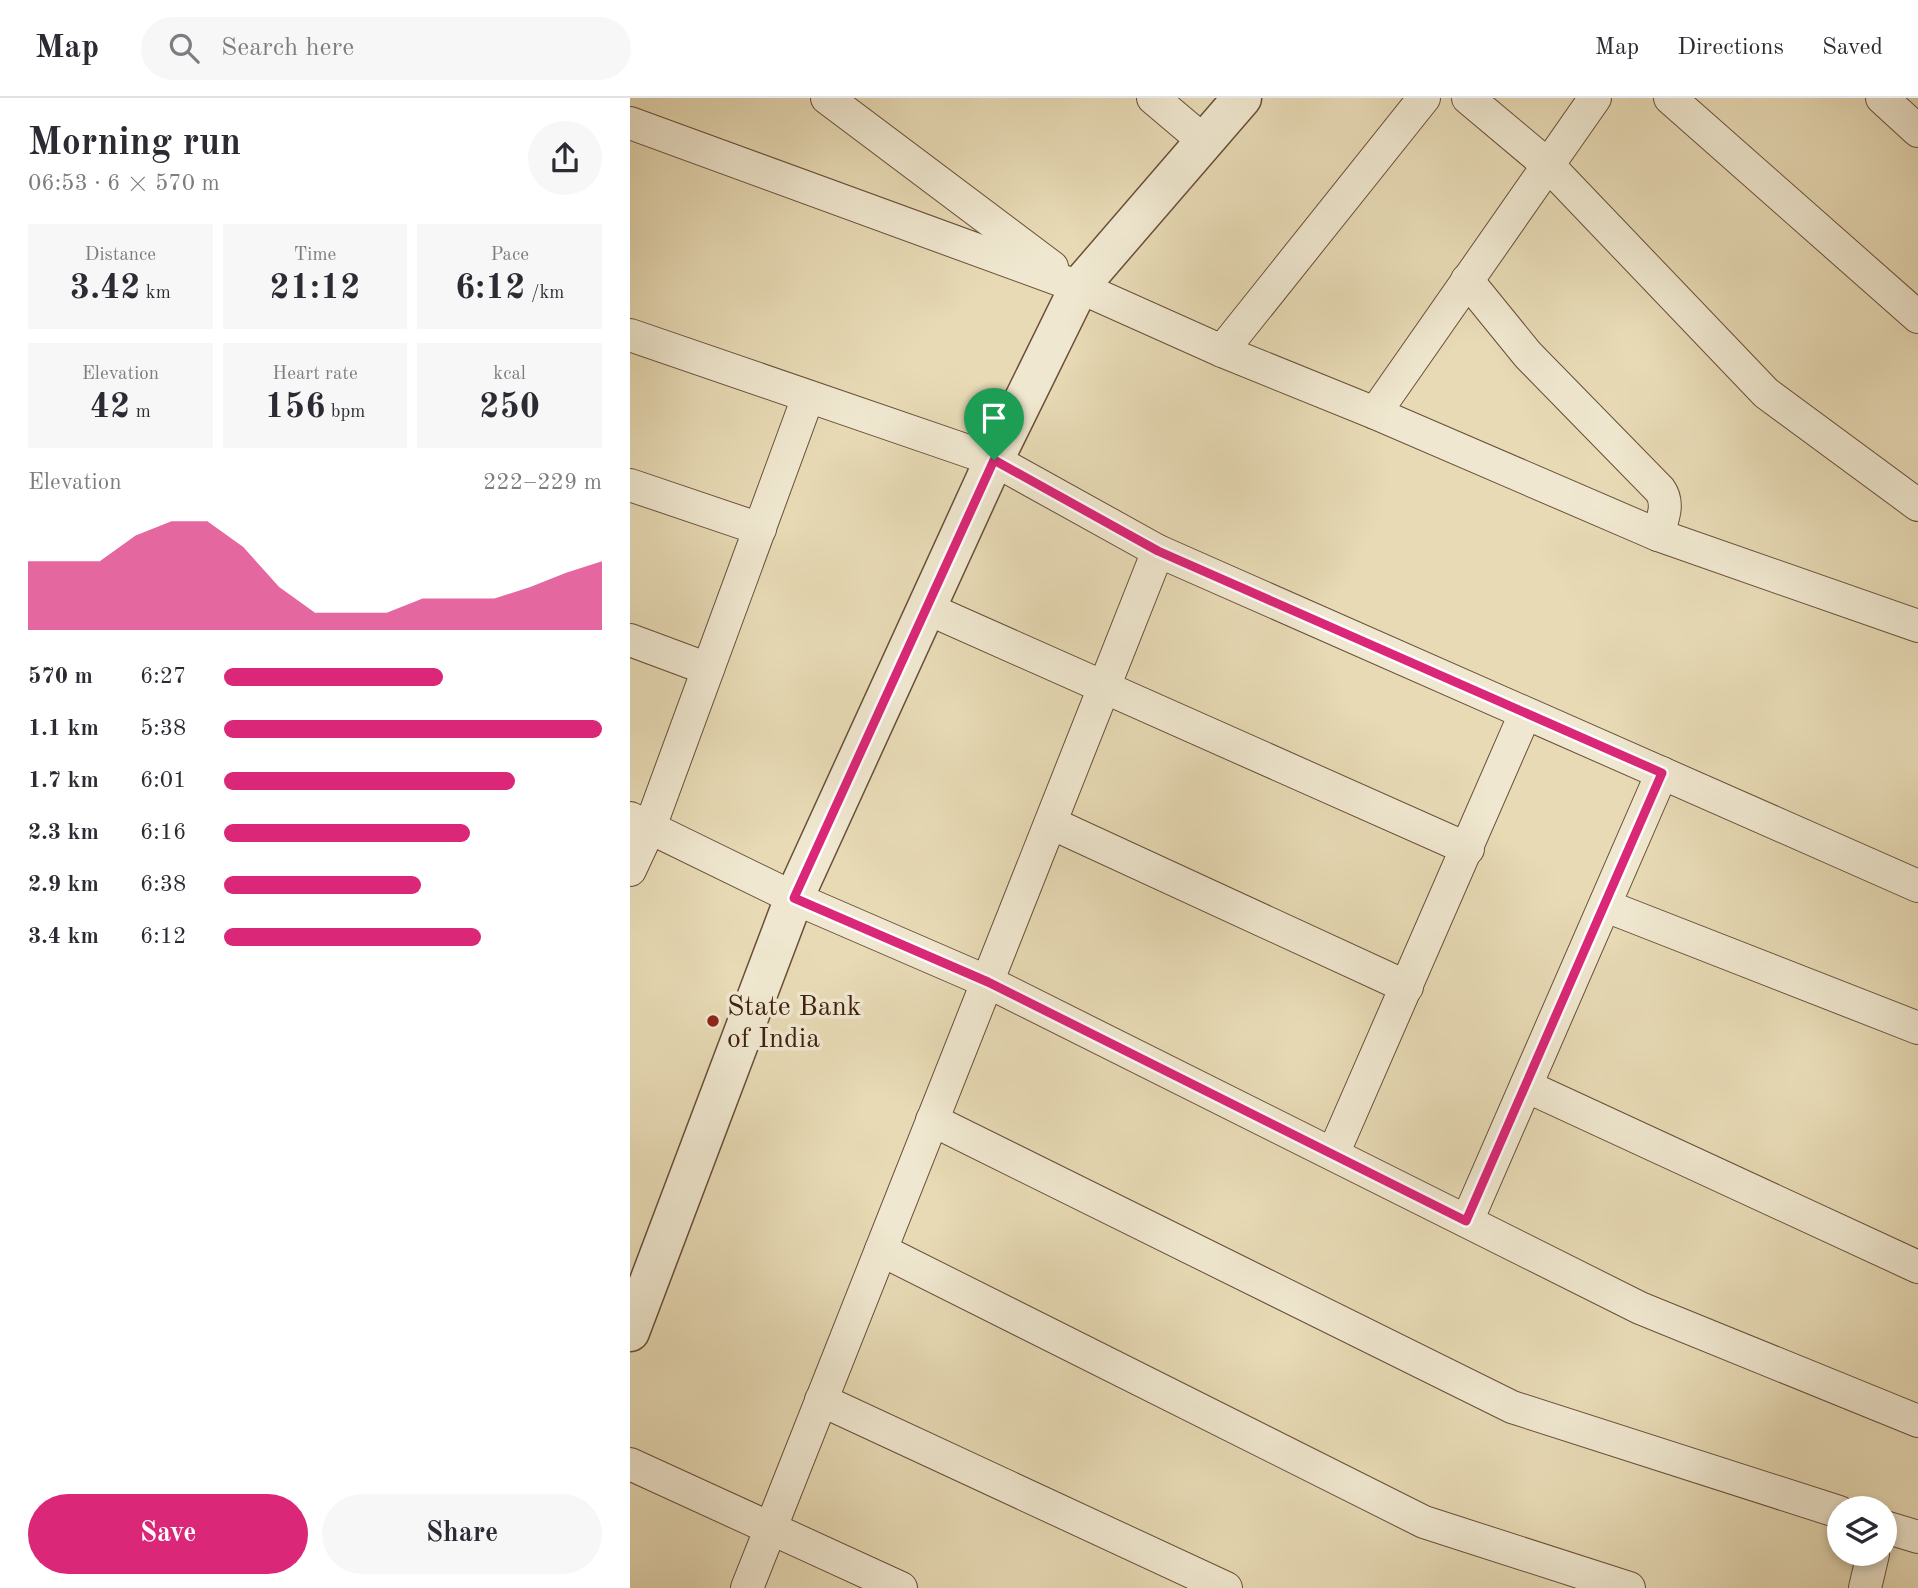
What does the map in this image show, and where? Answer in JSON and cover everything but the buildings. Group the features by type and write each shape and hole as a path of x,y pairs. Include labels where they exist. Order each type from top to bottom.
{"street":[{"path":"827,98 1079,287"},
{"path":"1153,98 1205,142"},
{"path":"630,1332 794,898 994,460 1079,287 1242,98"},
{"path":"1222,351 1424,98"},
{"path":"1468,98 1549,166 1766,393 1918,505"},
{"path":"1375,412 1595,98"},
{"path":"1670,98 1918,317"},
{"path":"1882,98 1918,131"},
{"path":"630,123 1079,287 1222,351 1375,412 1658,535 1918,626"},
{"path":"1467,280 1528,355 1660,490 1665,498 1665,506 1658,535"},
{"path":"630,335 994,460 1158,551 1918,886"},
{"path":"630,870 640,822 708,668 808,397"},
{"path":"630,485 760,528"},
{"path":"747,1588 1158,551"},
{"path":"926,608 1468,849"},
{"path":"630,640 708,668"},
{"path":"1333,1154 1525,714"},
{"path":"1466,1221 1662,773"},
{"path":"640,822 794,898 988,982 1640,1308 1918,1421"},
{"path":"1051,824 1407,988"},
{"path":"1606,905 1918,1028"},
{"path":"1526,1086 1918,1267"},
{"path":"932,1120 1512,1407 1827,1508"},
{"path":"881,1250 1424,1522 1629,1588"},
{"path":"821,1400 1226,1588"},
{"path":"630,1464 901,1588"},
{"path":"1897,1531 1918,1537"},
{"path":"1865,1588 1870,1566"}],"place":[{"name":"State Bank of India","path":"713,1021"}],"route":[{"path":"994,460 1158,551 1662,773 1466,1221 988,982 794,898 994,460"}]}
